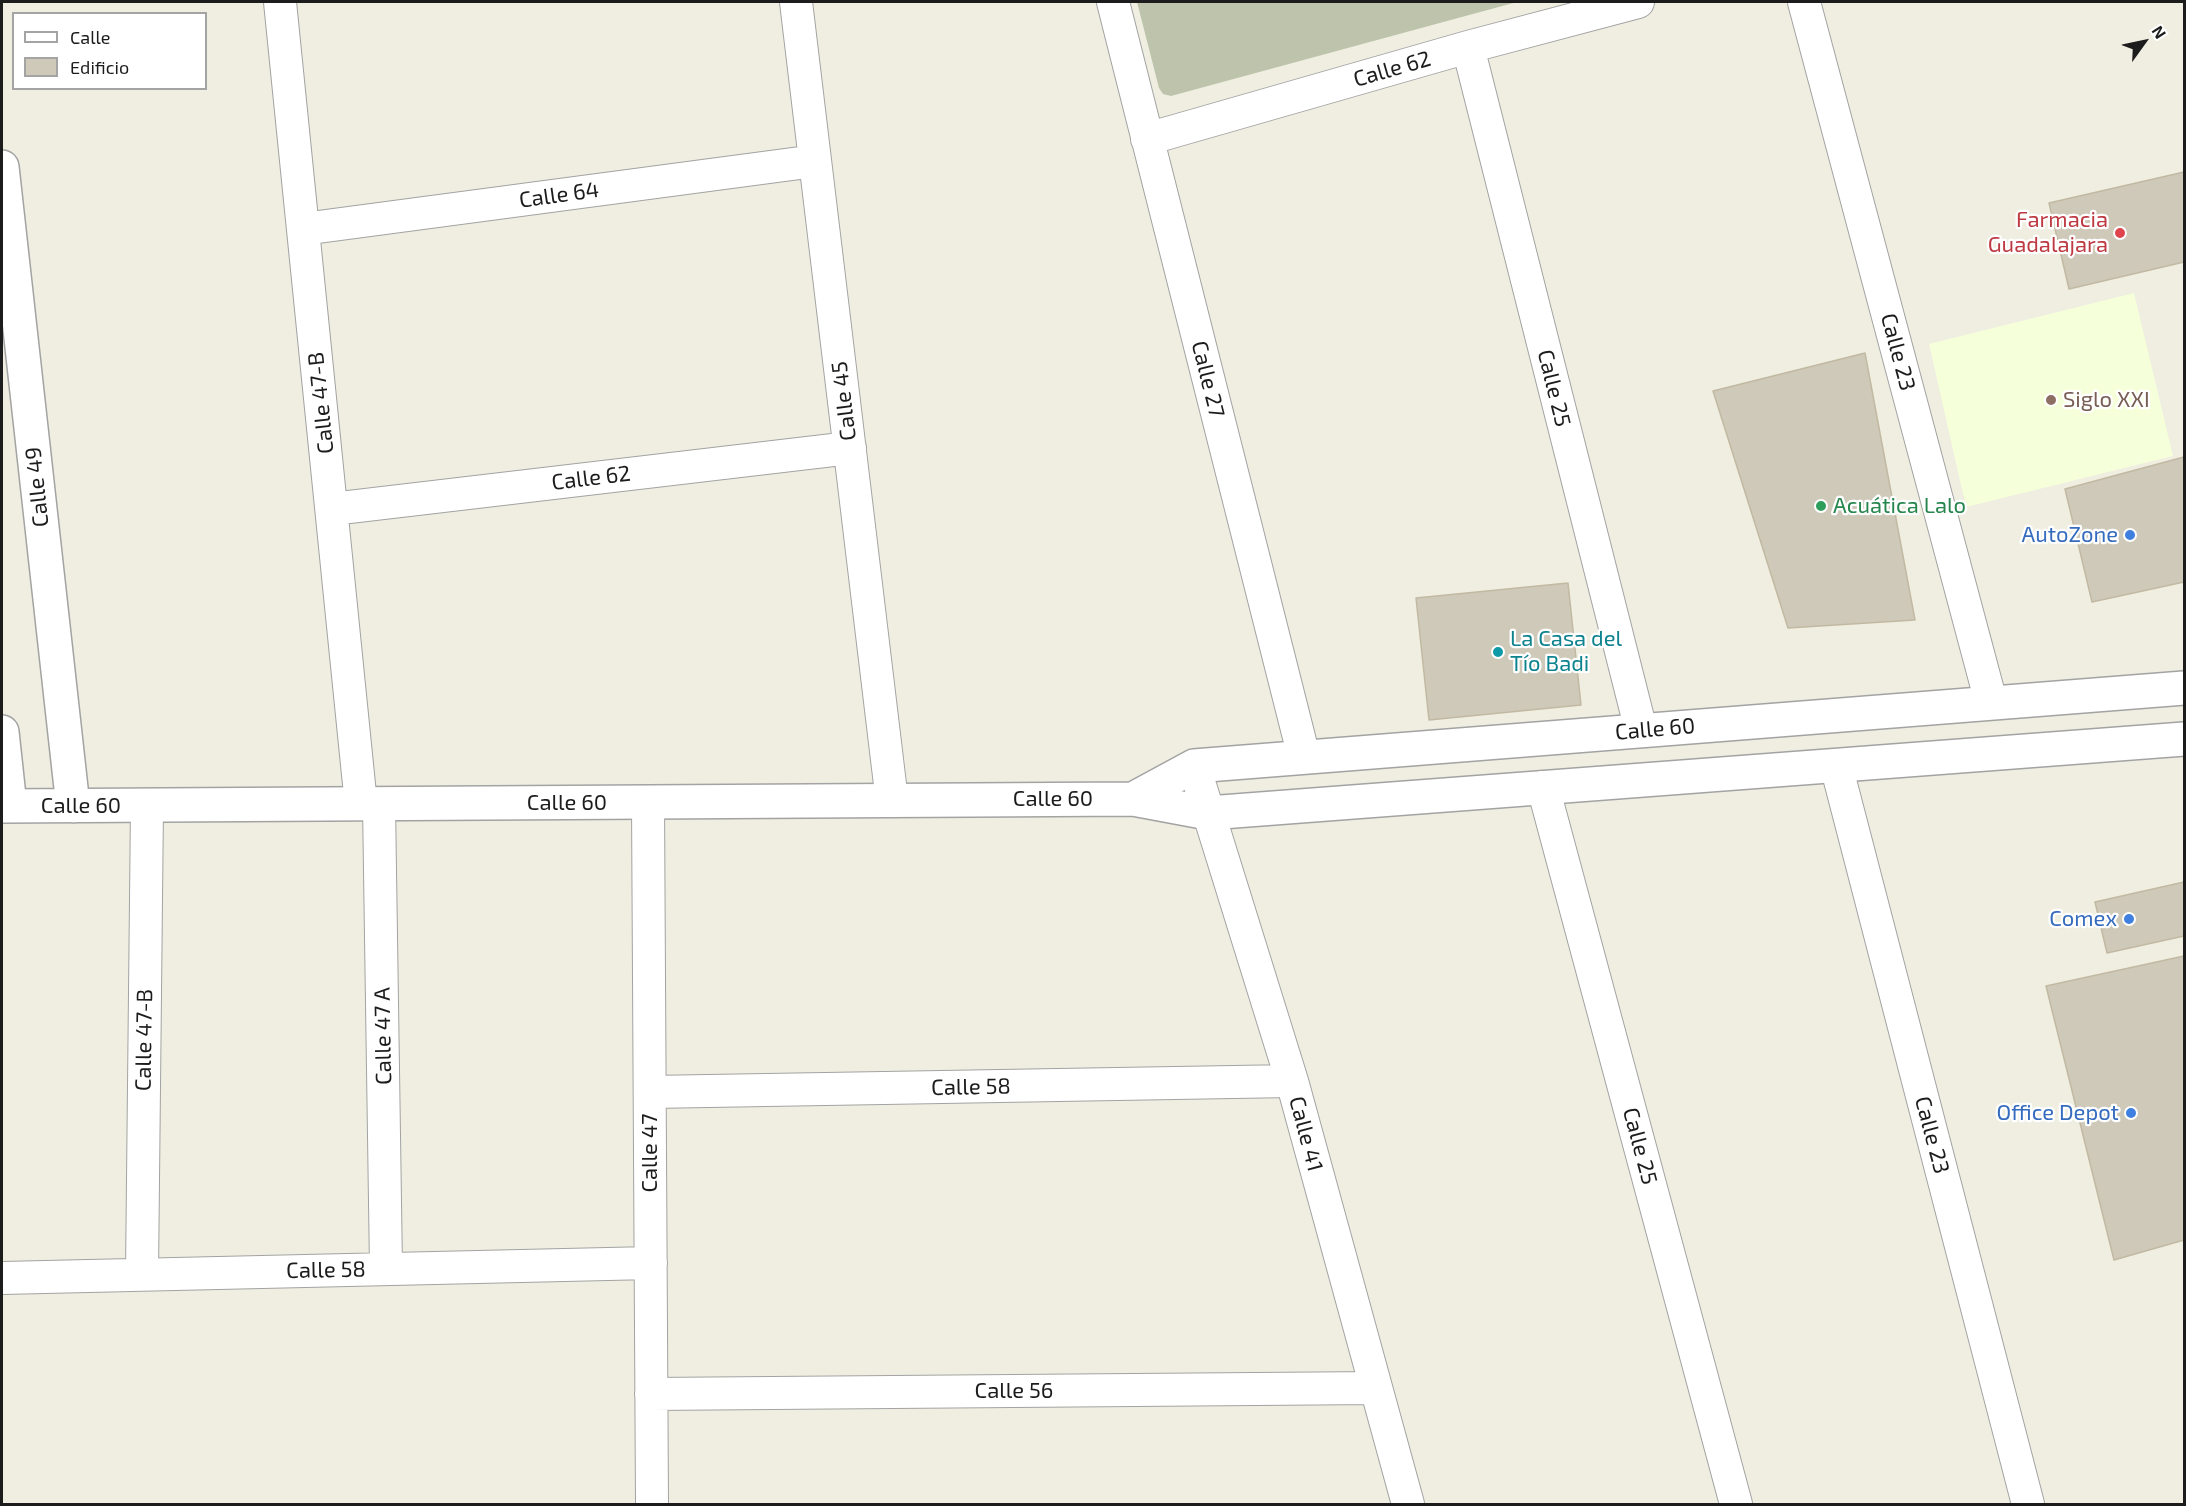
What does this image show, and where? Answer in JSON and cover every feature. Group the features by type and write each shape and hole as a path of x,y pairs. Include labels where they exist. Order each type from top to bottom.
{"street":[{"name":"Calle 47-B","path":"280,2 332,509 370,804"},
{"name":"Calle 45","path":"796,2 892,801"},
{"name":"Calle 27","path":"1113,2 1304,757"},
{"name":"Calle 62","path":"1147,139 1468,47 1638,2"},
{"name":"Calle 23","path":"1804,2 1991,702"},
{"name":"Calle 25","path":"1468,47 1641,730"},
{"name":"Calle 64","path":"303,229 815,161"},
{"name":"Calle 49","path":"2,167 10,321 73,806"},
{"name":"Calle 62","path":"332,509 850,448"},
{"name":"Calle 60","path":"1133,799 1194,766 2184,688"},
{"path":"2,732 6,806"},
{"name":"Calle 60","path":"6,806 1133,799 1208,813 2184,739"},
{"name":"Calle 23","path":"1836,765 2028,1504"},
{"name":"Calle 41","path":"1194,766 1292,1081 1408,1504"},
{"name":"Calle 25","path":"1543,787 1736,1504"},
{"name":"Calle 47","path":"648,802 652,1504"},
{"name":"Calle 47 A","path":"370,804 386,1268"},
{"name":"Calle 47-B","path":"142,1273 147,806"},
{"name":"Calle 58","path":"650,1092 1292,1081"},
{"name":"Calle 58","path":"2,1278 651,1263"},
{"name":"Calle 56","path":"651,1394 1376,1388"}],"shaded area":[{"path":"1137,2 1517,2 1171,96 1163,94 1159,88"},
{"name":"Siglo XXI","path":"2134,293 2173,456 1966,507 1929,344"}],"building":[{"name":"Farmacia Guadalajara","path":"2184,172 2184,262 2069,289 2049,203"},
{"name":"Acuática Lalo","path":"1865,353 1915,620 1788,628 1713,391"},
{"name":"AutoZone","path":"2184,457 2184,582 2092,602 2065,489"},
{"name":"La Casa del Tío Badi","path":"1568,583 1581,705 1429,720 1416,598"},
{"path":"2184,882 2184,936 2107,953 2095,902"},
{"name":"Office Depot","path":"2184,956 2184,1240 2114,1260 2046,986"}],"place":[{"name":"Farmacia Guadalajara","path":"2120,233"},
{"name":"Siglo XXI","path":"2051,400"},
{"name":"Acuática Lalo","path":"1821,506"},
{"name":"AutoZone","path":"2130,535"},
{"name":"La Casa del Tío Badi","path":"1498,652"},
{"name":"Comex","path":"2129,919"},
{"name":"Office Depot","path":"2131,1113"}]}
